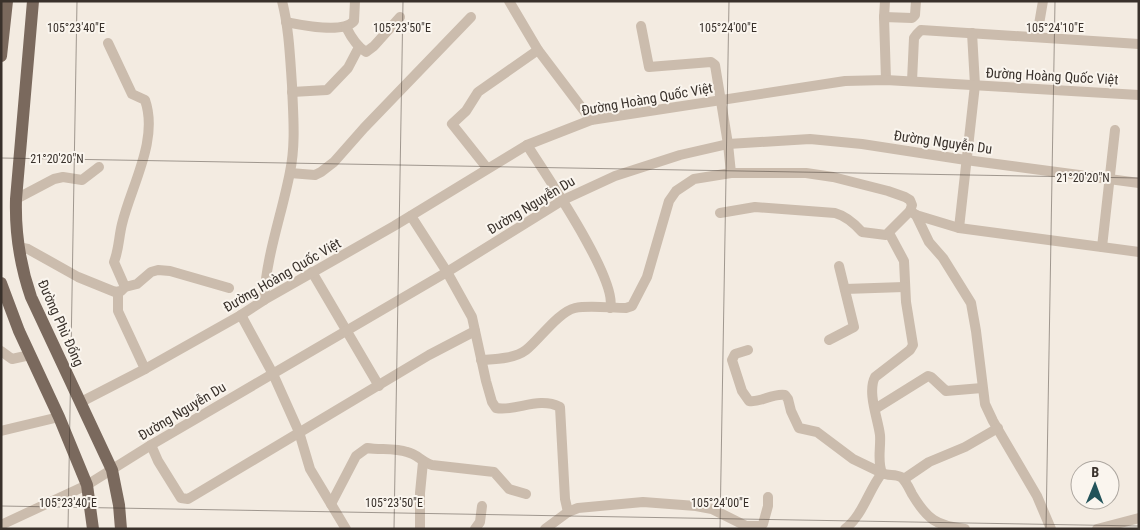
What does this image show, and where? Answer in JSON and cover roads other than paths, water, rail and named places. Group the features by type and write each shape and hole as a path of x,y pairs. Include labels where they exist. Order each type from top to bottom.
{"main road":[{"path":"1,56 7,1"},
{"name":"Đường Phù Đổng","path":"33,1 16,199 18,247 31,297 112,470 119,505 121,529"},
{"path":"1,283 8,304 59,417 87,486 93,529"}],"street":[{"path":"264,300 274,238 290,173 294,122 286,22 282,1"},
{"path":"286,22 308,26 346,27 354,21 355,1"},
{"path":"509,1 538,50 590,120"},
{"path":"885,1 886,80"},
{"path":"884,17 912,18 915,15 916,1"},
{"path":"1038,36 1043,1"},
{"path":"346,27 359,47 368,52 400,17"},
{"path":"290,173 315,174 321,172 334,162 364,128 471,18"},
{"path":"641,26 649,67 713,63 715,65 731,173"},
{"path":"912,81 914,38 924,30 1139,44"},
{"path":"959,228 974,85 972,33"},
{"path":"108,42 132,94 145,100 147,106 148,130 143,159 122,224 114,262 122,289 118,311 145,369"},
{"path":"292,92 327,90 348,68 359,47"},
{"path":"487,168 452,124 466,111 478,92 538,50"},
{"name":"Đường Hoàng Quốc Việt","path":"81,402 145,369 241,315 411,216 527,144 590,120 836,82 912,81 1139,95"},
{"path":"1102,247 1115,130"},
{"name":"Đường Nguyễn Du","path":"1,525 87,486 151,445 447,272 563,200 634,169 680,155 728,144 810,140 862,144 1139,183"},
{"path":"527,144 563,200 606,280 611,296 610,308"},
{"path":"16,199 54,179 63,177 82,180 99,167"},
{"path":"481,360 498,359 519,354 526,350 543,331 574,308 629,307 636,301 647,277 666,207 676,191 694,178 731,173 806,173 833,177 906,197 910,200 913,213 930,242 943,258 971,302 985,404 1037,496 1051,529"},
{"path":"720,213 755,206 835,214 854,224 862,232 886,235 913,213"},
{"path":"913,213 959,228 1139,252"},
{"path":"411,216 447,272 472,317 492,402 496,408 503,409 523,404 544,403 560,407 564,499 568,512"},
{"path":"882,473 879,462 880,436 872,389 875,377 906,354 913,345 904,287 904,261 889,233"},
{"path":"18,247 28,249 78,277 104,288 122,289 137,284 151,272 158,270 170,271 229,288"},
{"path":"829,340 854,327 839,266"},
{"path":"312,272 378,386"},
{"path":"845,289 904,287"},
{"path":"241,315 273,374 299,432 310,469 346,529"},
{"path":"151,445 158,461 181,498 188,499 299,432 475,331"},
{"path":"748,350 734,354 732,360 742,392 749,401 753,402 785,395 798,428 817,432 853,459 882,473 899,476 904,479 922,510 929,517 942,525 965,529"},
{"path":"1,351 12,359 30,355"},
{"path":"875,408 928,376 946,390 982,388"},
{"path":"1,431 59,417"},
{"path":"904,479 929,462 965,447 998,428"},
{"path":"331,504 356,456 367,448 408,452 423,462 432,465 494,472 508,489 526,494"},
{"path":"420,529 420,493 423,462"},
{"path":"845,529 853,523 882,473"},
{"path":"544,529 568,512 578,508 643,502 712,508 746,526 756,526 763,524 768,506 768,497"},
{"path":"475,529 480,522 482,506"},
{"path":"926,529 929,517"},
{"path":"1097,529 1139,518"}]}
